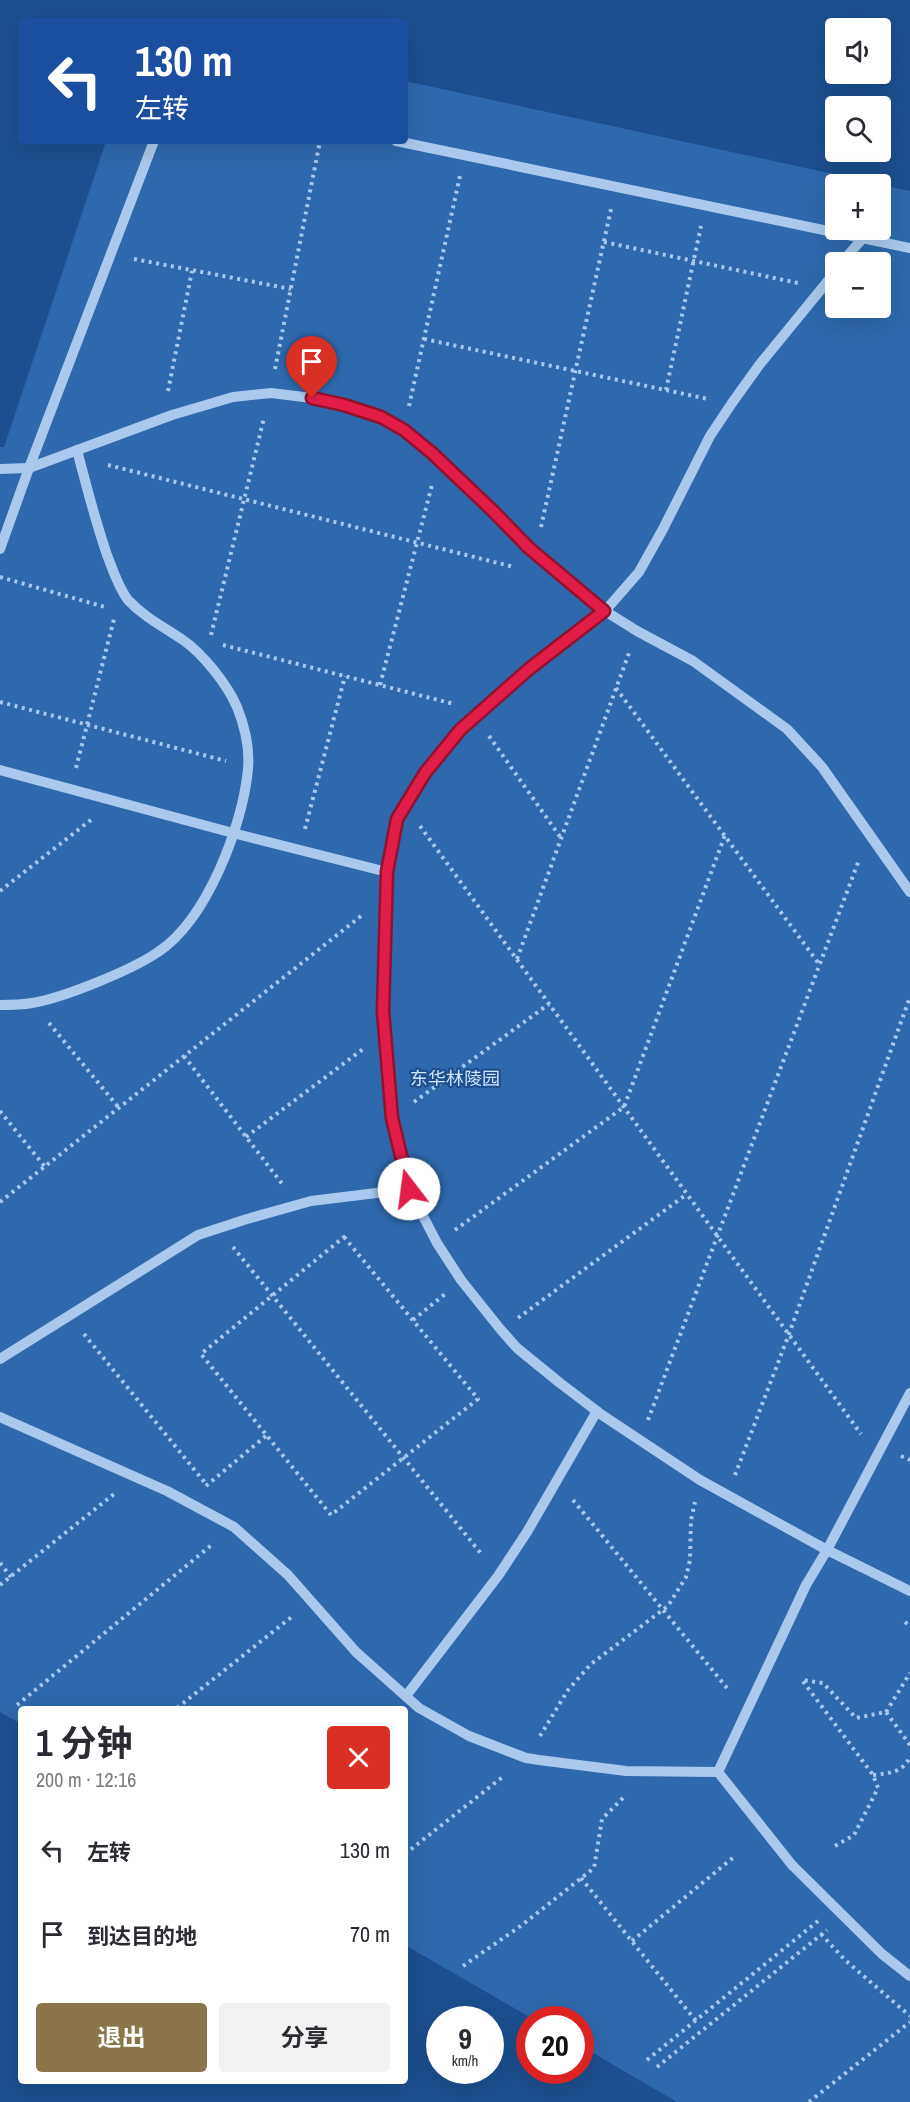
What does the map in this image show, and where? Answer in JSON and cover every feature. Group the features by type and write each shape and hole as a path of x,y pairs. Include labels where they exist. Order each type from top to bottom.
{"lane":[{"path":"408,143 825,230"},
{"path":"0,549 153,144"},
{"path":"850,252 860,240"},
{"path":"872,240 910,248"},
{"path":"825,284 760,364 732,403 711,436 639,572 604,611 529,669 460,730 425,773 397,819 387,872 384,1032 392,1118 409,1189 437,1243 461,1280 501,1330 526,1355 597,1411 705,1483 827,1550 910,1591"},
{"path":"0,469 29,468 162,418 233,397 271,393 312,398 381,417 404,430 439,459 536,554 604,611 693,661 787,729 822,767 910,892"},
{"path":"0,1005 33,1003 101,980 158,952 181,932 198,911 233,833 243,802 248,767 246,735 236,705 217,674 185,642 138,609 126,597 115,578 94,514 77,450"},
{"path":"0,770 387,872"},
{"path":"0,1359 198,1235 311,1201 409,1189"},
{"path":"718,1772 806,1586 910,1394"},
{"path":"406,1696 498,1576 527,1532 597,1411"},
{"path":"0,1417 135,1477 234,1527 288,1575 356,1652 419,1708 469,1736 526,1758 638,1771 718,1772"},
{"path":"718,1772 792,1865 834,1908 910,1977"}],"path":[{"path":"209,641 271,393 319,144"},
{"path":"404,430 464,155"},
{"path":"536,554 615,187"},
{"path":"666,390 705,206"},
{"path":"604,242 798,284"},
{"path":"110,254 291,289"},
{"path":"162,418 192,271"},
{"path":"424,339 732,403"},
{"path":"91,445 101,463 533,571 553,569"},
{"path":"380,685 439,459"},
{"path":"0,577 116,610"},
{"path":"71,789 122,589"},
{"path":"516,960 637,631"},
{"path":"220,644 380,685 478,714 561,838"},
{"path":"300,850 345,676"},
{"path":"616,688 819,964"},
{"path":"0,702 248,767"},
{"path":"0,891 115,801"},
{"path":"405,806 860,1432 881,1448"},
{"path":"640,1440 868,834"},
{"path":"437,1243 624,1107 724,835"},
{"path":"0,1202 386,896"},
{"path":"728,1495 789,1334 910,997"},
{"path":"33,1003 119,1108"},
{"path":"392,1118 549,1004"},
{"path":"246,1137 384,1032"},
{"path":"184,1056 298,1205"},
{"path":"0,1111 45,1167"},
{"path":"501,1330 687,1194"},
{"path":"218,1228 498,1576"},
{"path":"344,1237 478,1399 331,1515 201,1354 273,1296 344,1237"},
{"path":"413,1320 461,1280"},
{"path":"69,1316 206,1485"},
{"path":"187,1502 267,1435"},
{"path":"0,1585 135,1477"},
{"path":"408,1852 526,1758 568,1690 591,1664 668,1606 686,1577 690,1560 691,1520 695,1503 705,1483"},
{"path":"570,1496 727,1688"},
{"path":"17,1705 234,1527"},
{"path":"0,1563 11,1577"},
{"path":"180,1706 311,1601"},
{"path":"905,1622 910,1626"},
{"path":"835,1846 854,1835 878,1788 873,1775 802,1680 823,1683 856,1718 886,1712 910,1673"},
{"path":"886,1712 910,1745"},
{"path":"873,1775 895,1773 906,1765 910,1757"},
{"path":"463,1966 522,1925 594,1868 602,1819 634,1787 638,1771"},
{"path":"632,1941 735,1856"},
{"path":"581,1878 696,2021"},
{"path":"647,2060 834,1908"},
{"path":"657,2067 844,1917"},
{"path":"821,1934 844,1960 910,2016"},
{"path":"809,2102 910,2022"}],"green space":[{"name":"东华林陵园","path":"408,82 833,174 825,174 825,240 891,240 891,187 910,191 910,2102 677,2102 594,2054 594,2006 516,2006 516,2009 408,1947 408,1706 18,1706 18,1722 0,1712 0,447 4,447 105,144 408,144"}],"route":[{"path":"312,398 381,417 404,430 432,453 529,548 604,611 529,669 460,730 425,773 397,819 387,872 383,1011 394,1132 409,1189"}]}
